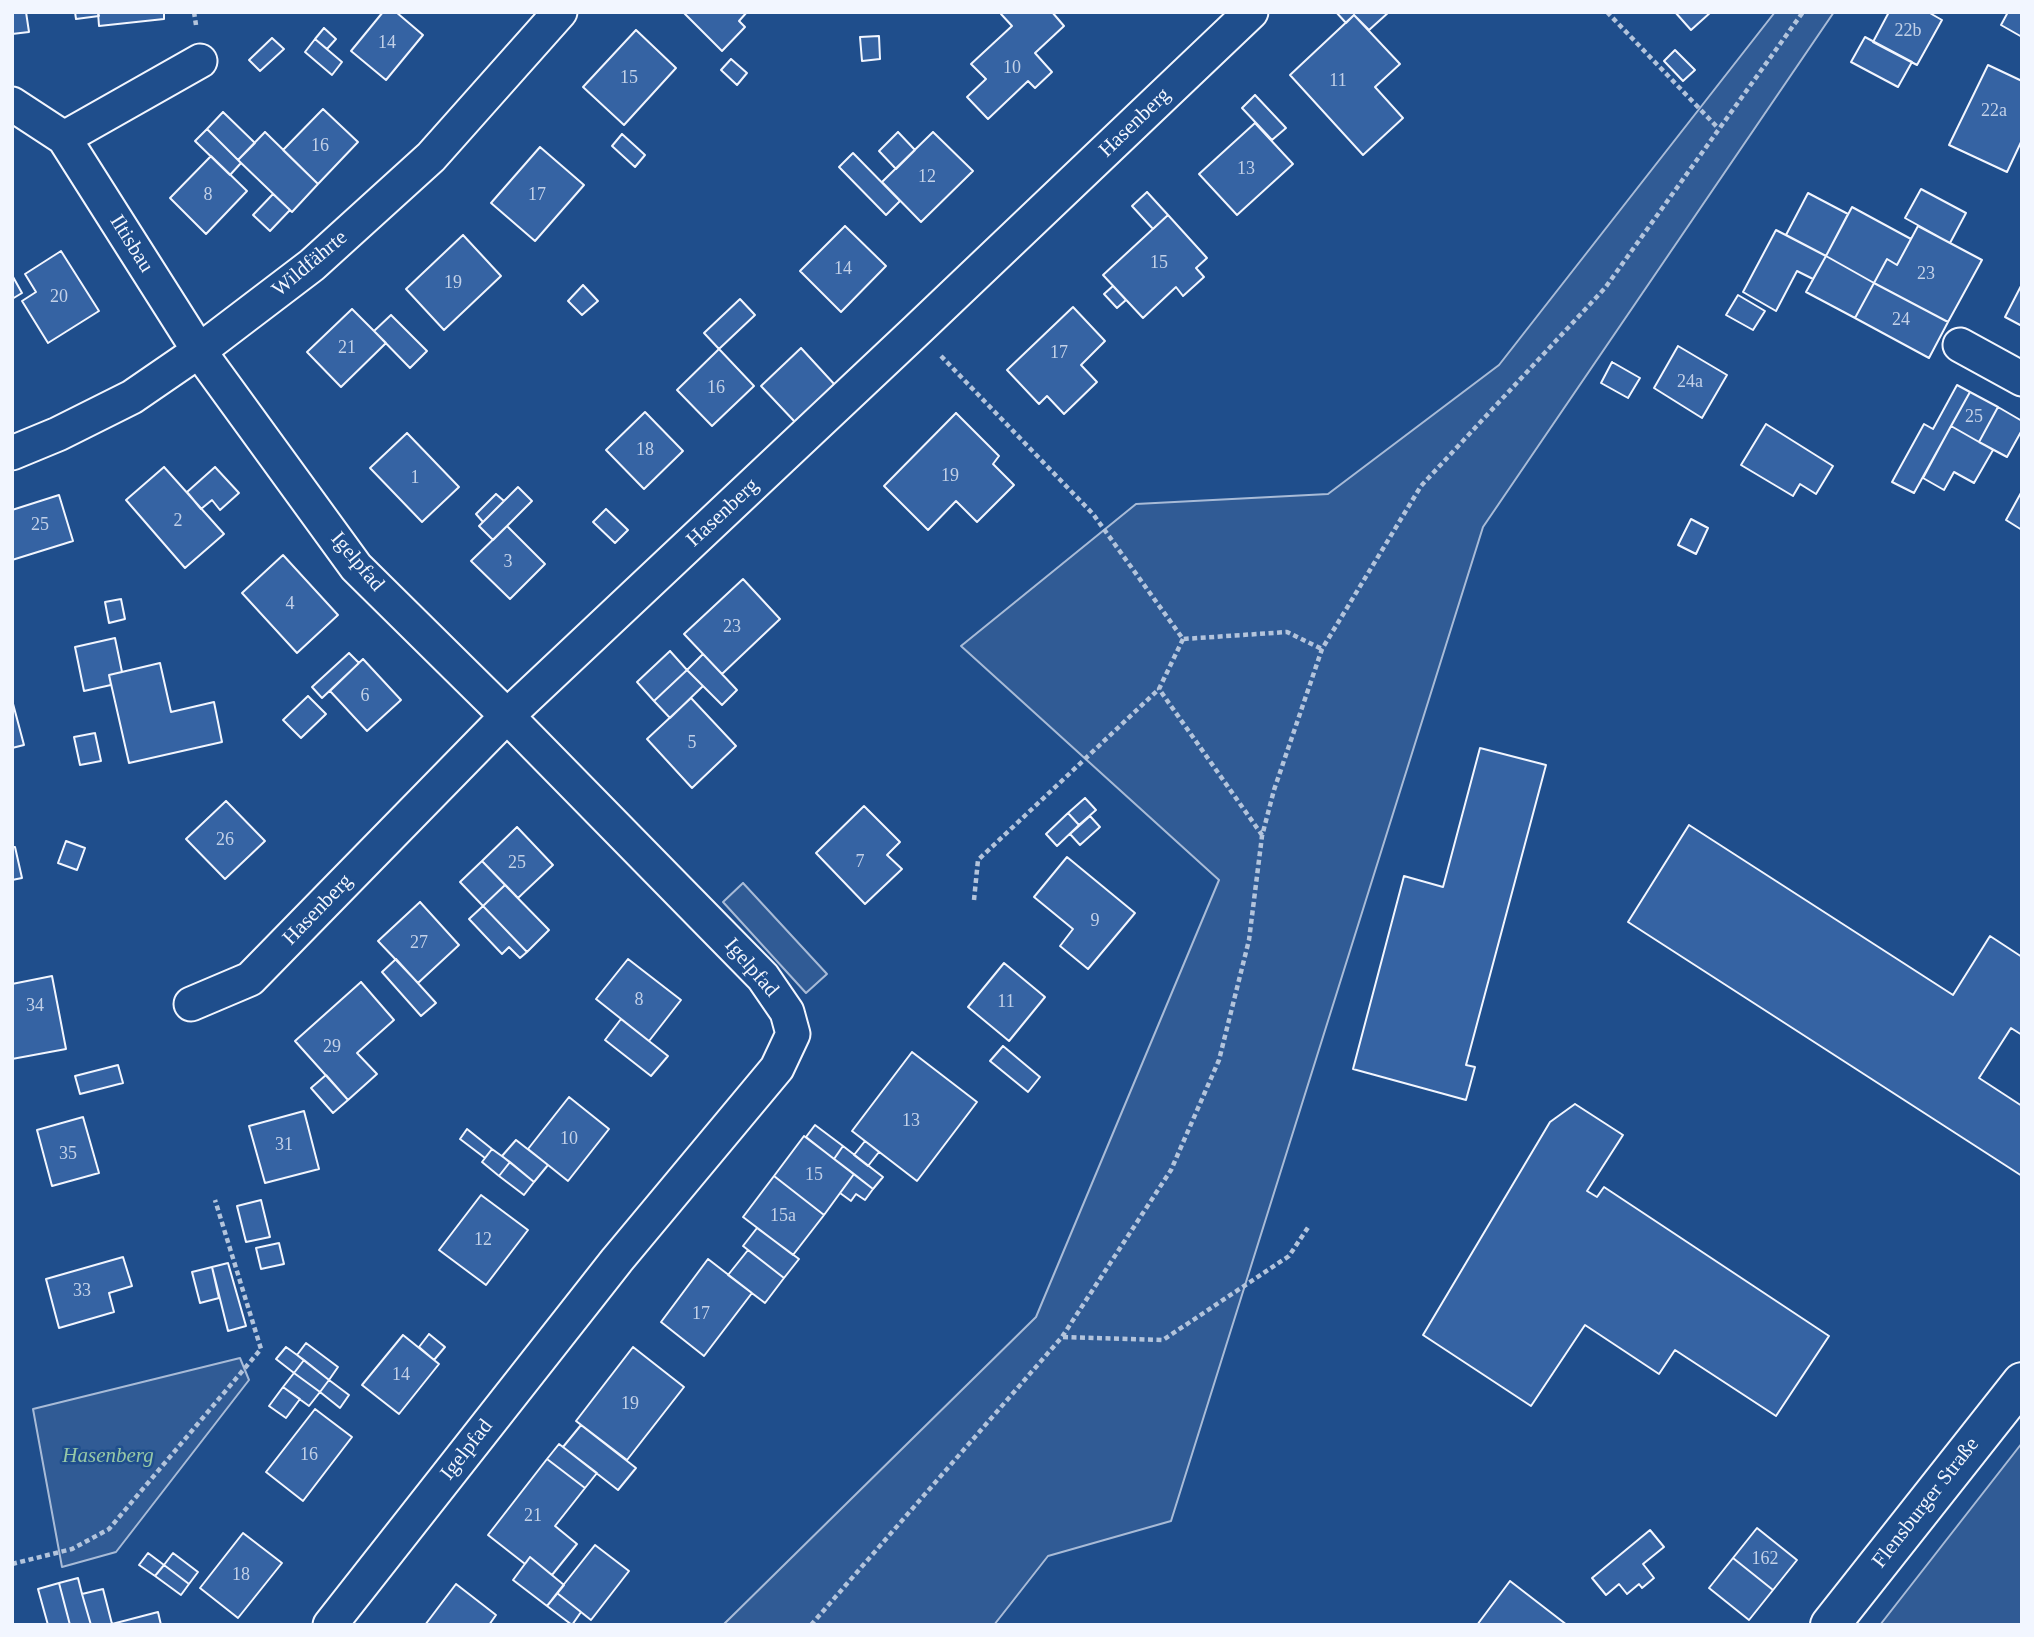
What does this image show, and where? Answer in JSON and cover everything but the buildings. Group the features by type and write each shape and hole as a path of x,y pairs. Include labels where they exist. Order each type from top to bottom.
{"street":[{"name":"Wildfährte","path":"12,453 58,434 132,397 199,351 312,265 431,157 560,12"},
{"name":"Hasenberg","path":"191,1004 250,979 507,716 1251,12"},
{"path":"64,138 200,61"},
{"name":"Iltisbau","path":"12,104 64,138 199,351"},
{"path":"1960,345 2022,379"},
{"name":"Igelpfad","path":"199,351 356,567 507,716 763,977 787,1012 793,1034 777,1068 617,1260 331,1625"},
{"name":"Flensburger Straße","path":"1830,1625 2022,1382"}],"path":[{"path":"1607,12 1718,128"},
{"path":"811,1625 1062,1337 1171,1170 1219,1060 1249,940 1262,836 1274,790 1322,649 1421,486 1605,288 1803,12"},
{"path":"917,330 1093,514 1183,639"},
{"path":"1183,639 1287,632 1322,649"},
{"path":"974,900 978,860 1159,689 1183,639"},
{"path":"1159,689 1262,836"},
{"path":"12,1564 72,1549 109,1529 261,1349 215,1200"},
{"path":"1062,1337 1163,1340 1289,1256 1308,1226"}],"shaded area":[{"path":"1775,12 1834,12 1483,527 1171,1521 1048,1556 994,1625 723,1625 1036,1317 1219,880 961,646 1136,504 1328,494 1499,365"},
{"path":"743,883 827,974 806,993 723,902"},
{"name":"Hasenberg","path":"240,1358 249,1380 116,1552 62,1567 33,1409"},
{"path":"2022,1443 2022,1625 1880,1625"}]}
